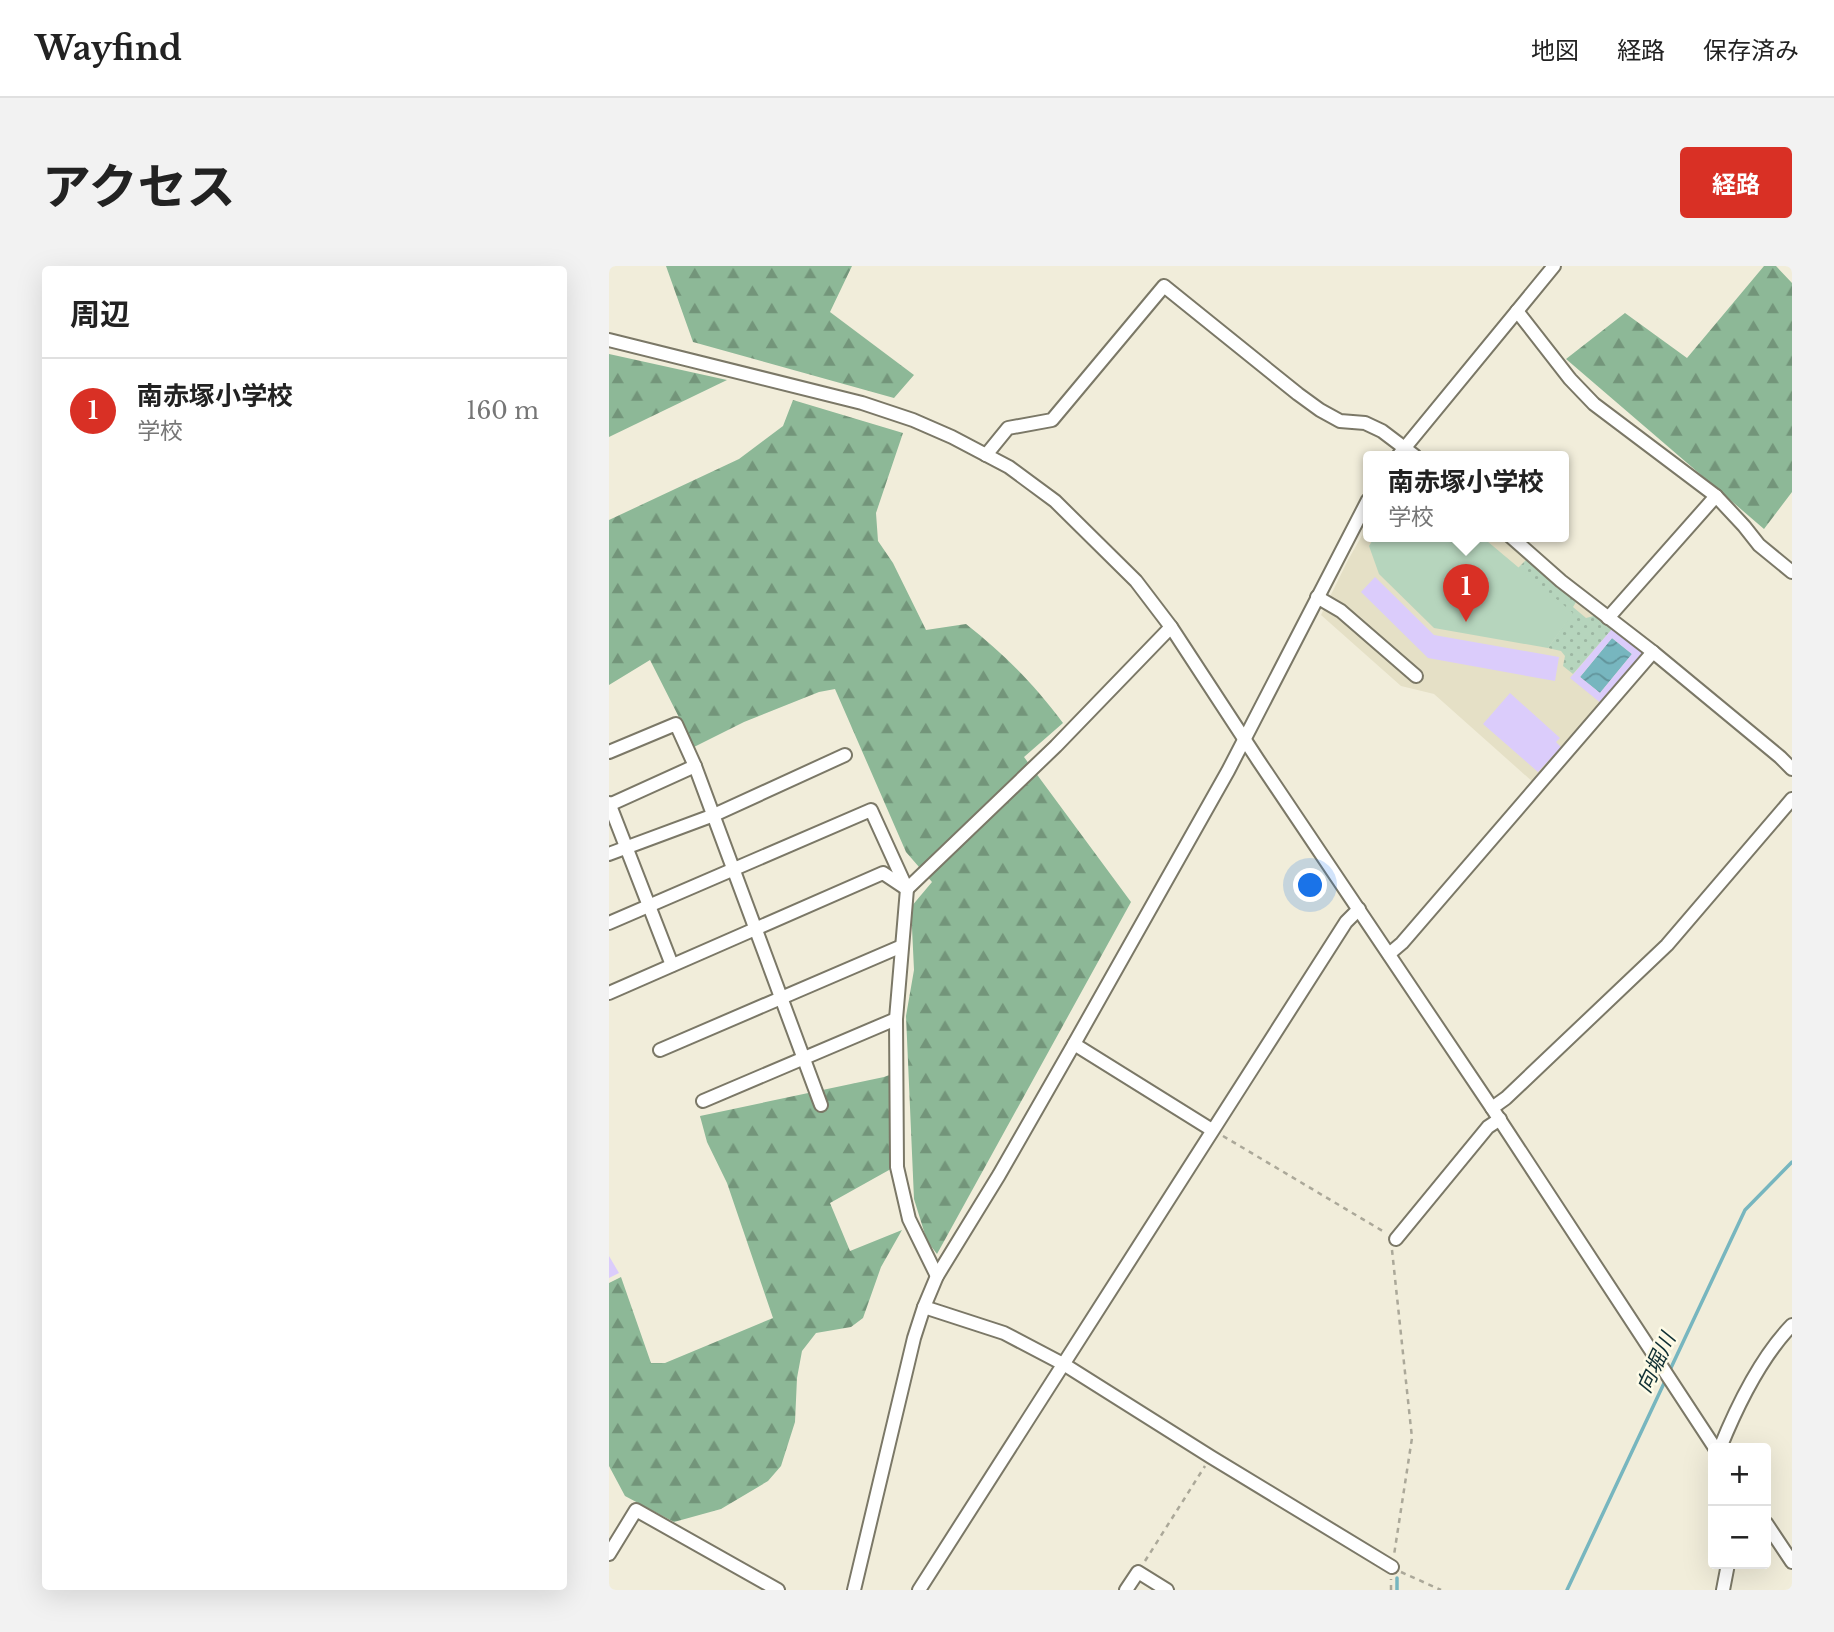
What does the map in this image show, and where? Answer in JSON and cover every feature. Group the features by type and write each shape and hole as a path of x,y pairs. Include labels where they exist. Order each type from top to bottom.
{"street":[{"path":"985,454 1008,428 1052,420 1164,286 1320,410 1340,421 1365,424 1382,431 1401,451 1554,266"},
{"path":"1517,311 1570,379 1594,404 1716,496 1759,545 1792,572"},
{"path":"609,340 862,403 953,437 1009,467 1055,501 1136,581 1171,627 1714,1443"},
{"path":"1608,618 1716,496"},
{"path":"868,1590 855,1587 915,1338 937,1276 999,1175 1228,771 1363,510"},
{"path":"1517,542 1792,769"},
{"path":"1317,597 1341,611 1416,676"},
{"path":"907,889 1056,746 1171,627"},
{"path":"1389,954 1402,943 1653,652"},
{"path":"609,752 676,724 714,815 821,1105"},
{"path":"609,855 714,815 845,755"},
{"path":"672,965 609,804 695,766"},
{"path":"1492,1108 1506,1098 1667,944 1792,799"},
{"path":"609,923 871,810 907,889 896,1019 897,1167 909,1219 937,1276"},
{"path":"609,993 883,873 907,889"},
{"path":"919,1590 1346,922 1359,909"},
{"path":"660,1050 902,946"},
{"path":"703,1101 896,1019"},
{"path":"1074,1044 1212,1130"},
{"path":"1396,1239 1488,1127 1500,1119"},
{"path":"924,1307 1005,1333 1065,1364 1392,1567"},
{"path":"1719,1443 1737,1405 1779,1338 1791,1328"},
{"path":"609,1554 636,1510 778,1590"},
{"path":"1771,1530 1792,1562"},
{"path":"1723,1590 1727,1569"},
{"path":"1126,1590 1138,1572 1167,1590"}],"path":[{"path":"1212,1130 1396,1239 1391,1248 1412,1438 1392,1567 1441,1590"},
{"path":"1138,1572 1211,1457"}],"shaded area":[{"path":"1363,534 1363,542 1506,542 1576,602 1643,653 1534,783 1434,694 1401,686 1321,615"}],"green space":[{"path":"666,266 852,266 830,312 914,375 894,398 693,342"},
{"path":"1764,266 1776,266 1792,283 1792,492 1764,529 1566,359 1625,313 1687,358"},
{"path":"609,354 727,380 609,437"},
{"path":"793,400 903,433 876,513 878,541 893,563 926,630 966,624 1018,670 1063,723 1024,757 1131,902 937,1254 927,1241 914,1199 906,1016 914,970 911,907 932,882 906,852 835,689 819,692 744,722 694,747 650,660 609,685 609,520 739,459 783,426"},
{"path":"1371,542 1488,542 1573,613 1548,648 1434,628 1379,574 1369,546"},
{"path":"1526,560 1576,602 1573,607 1586,618 1594,616 1612,629 1573,674 1563,666 1565,656 1561,651 1548,648 1572,613 1518,568"},
{"path":"892,1074 898,1165 830,1203 850,1251 902,1230 881,1267 863,1318 851,1327 816,1333 802,1351 797,1378 795,1422 781,1466 768,1481 721,1509 674,1522 625,1496 609,1466 609,1283 621,1277 651,1363 665,1363 773,1318 727,1183 707,1142 700,1116"}],"water":[{"path":"1612,638 1632,654 1600,693 1580,677"}],"building":[{"path":"1375,577 1434,635 1559,657 1555,681 1428,658 1361,592"},
{"path":"1612,629 1643,653 1642,658 1602,704 1570,678","holes":["1612,638 1632,654 1600,693 1580,677"]},
{"path":"1510,693 1560,738 1556,742 1561,747 1538,772 1483,724"},
{"path":"609,1256 619,1273 609,1278"}],"waterway":[{"name":"向堀川","path":"1669,1372 1745,1210 1792,1162"},
{"name":"向堀川","path":"1567,1590 1666,1379"},
{"path":"1397,1578 1397,1590"}],"place":[{"name":"南赤塚小学校","path":"1466,622"}]}
